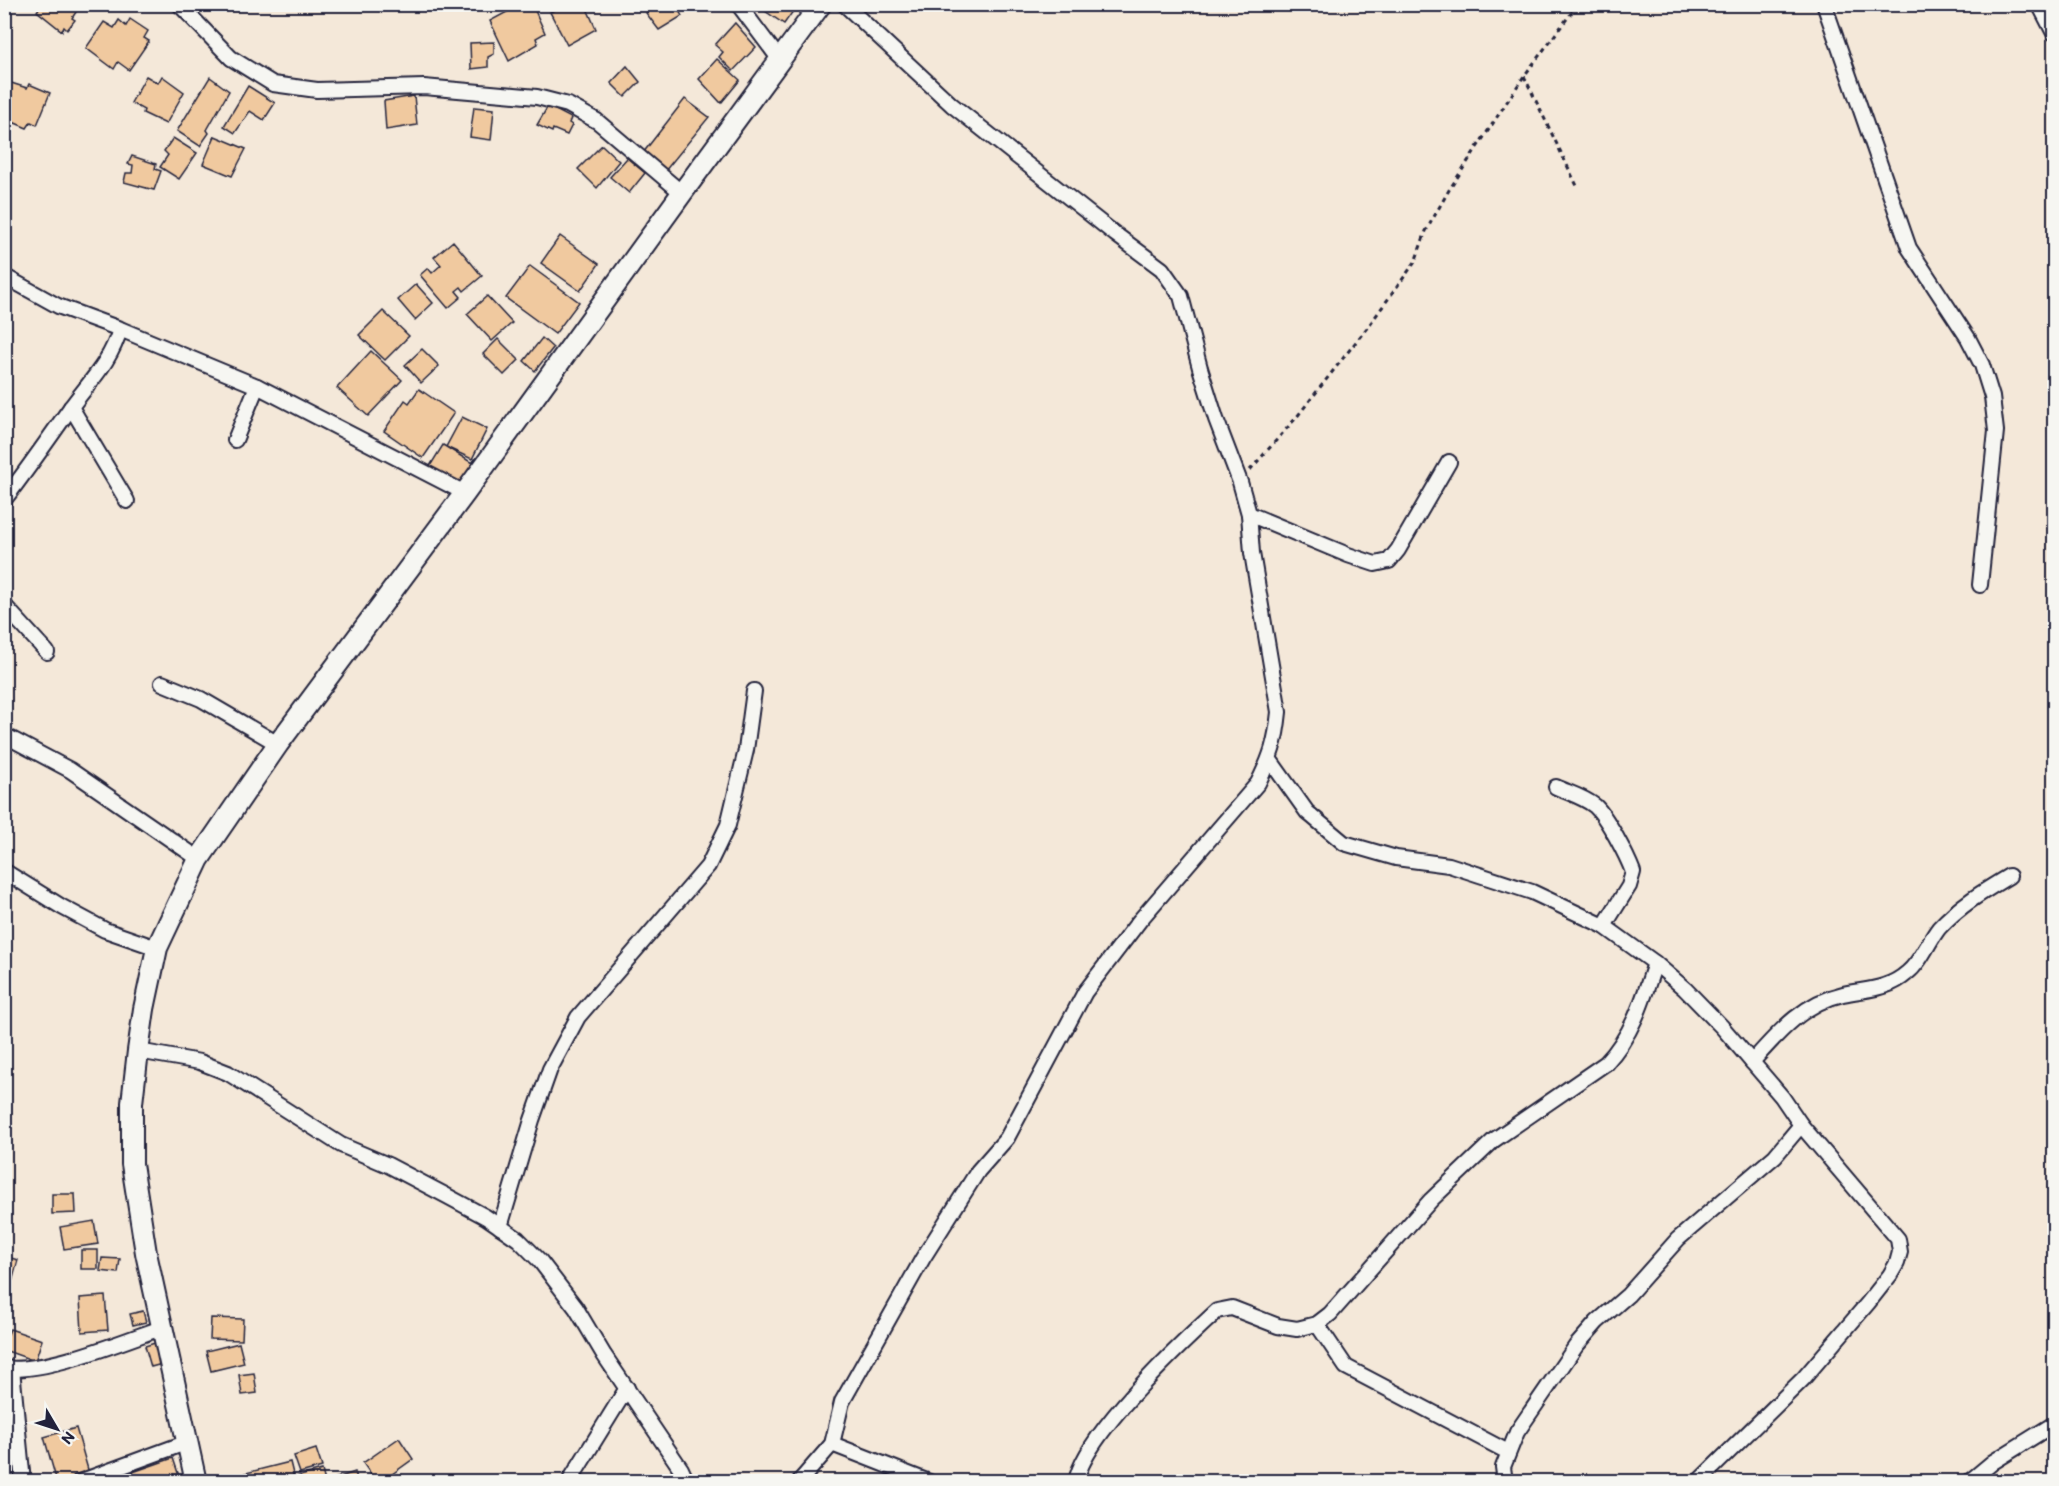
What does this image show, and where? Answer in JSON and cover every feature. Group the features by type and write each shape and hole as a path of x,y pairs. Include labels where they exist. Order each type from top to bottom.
{"street":[{"path":"179,4 231,57 273,84 317,90 424,87 537,98 568,105 597,121 682,193"},
{"path":"738,4 780,60"},
{"path":"196,1482 164,1327 146,1253 132,1164 132,1102 144,1009 157,948 199,859 278,744 465,493 821,4"},
{"path":"799,1482 832,1444 843,1402 923,1258 978,1171 1007,1138 1085,992 1140,920 1258,783 1270,760 1276,738 1279,712 1252,553 1249,514 1203,378 1181,296 1162,269 1114,234 952,105 844,4"},
{"path":"1824,4 1910,248 1968,338 1982,365 1992,397 1996,431 1980,585"},
{"path":"2039,4 2055,33"},
{"path":"4,276 58,306 257,386 465,493"},
{"path":"4,500 108,359 116,345 120,329"},
{"path":"235,440 257,386"},
{"path":"71,407 127,501"},
{"path":"1249,514 1348,555 1375,564 1383,563 1389,561 1398,550 1449,462"},
{"path":"4,605 47,652"},
{"path":"162,683 201,699 278,744"},
{"path":"500,1227 550,1069 578,1017 708,866 729,825 746,750 754,691"},
{"path":"4,735 70,770 199,859"},
{"path":"1270,760 1307,812 1344,843 1396,858 1449,865 1532,892 1604,926 1655,963 1685,989 1752,1062 1782,1097 1801,1125 1898,1239 1900,1252 1890,1275 1803,1379 1698,1482"},
{"path":"1556,787 1581,797 1595,807 1606,821 1633,872 1629,886 1604,926"},
{"path":"4,871 62,907 105,930 157,948"},
{"path":"1752,1062 1780,1031 1805,1009 1841,994 1890,985 1909,973 1927,944 1947,921 1971,899 2009,876"},
{"path":"1076,1482 1088,1453 1108,1424 1217,1311 1232,1308 1278,1326 1297,1329 1317,1324 1330,1314 1431,1200 1494,1140 1606,1063 1629,1032 1639,1012 1655,963"},
{"path":"138,1051 200,1062 228,1073 341,1145 388,1165 486,1217 518,1239 540,1261 576,1308 681,1469 687,1482"},
{"path":"1505,1482 1503,1467 1517,1432 1576,1346 1597,1322 1628,1295 1678,1239 1775,1156 1801,1125"},
{"path":"1317,1324 1346,1367 1508,1452"},
{"path":"23,1482 8,1369 61,1362 164,1327"},
{"path":"569,1482 627,1388"},
{"path":"1969,1482 1993,1462 2055,1424"},
{"path":"79,1482 188,1442"},
{"path":"832,1444 929,1482"}],"path":[{"path":"1240,482 1303,409 1370,324 1414,262 1426,231 1449,190 1524,76 1577,6 1571,4"},
{"path":"1524,76 1578,188"}],"building":[{"path":"42,4 68,4 76,12 72,18 75,20 67,30 64,27 62,31 37,11"},
{"path":"522,4 532,4 545,33 536,38 538,44 509,61 490,21"},
{"path":"567,4 585,4 596,29 567,45 550,12"},
{"path":"658,4 682,4 678,9 682,16 659,30 646,13"},
{"path":"769,4 798,4 784,24 765,11"},
{"path":"130,19 148,31 144,38 149,41 129,70 118,62 114,69 86,48 104,22 114,28 119,20 126,26"},
{"path":"735,23 756,47 733,71 719,57 723,52 715,45"},
{"path":"494,42 494,54 488,57 488,67 471,69 470,43"},
{"path":"717,59 740,80 721,103 699,79"},
{"path":"627,66 640,82 625,97 611,83"},
{"path":"146,76 158,83 162,76 184,92 166,124 143,113 144,110 131,103"},
{"path":"210,77 229,91 207,130 209,133 200,146 177,131"},
{"path":"5,81 27,88 29,84 50,93 37,125 31,122 27,128 8,120 10,116 4,114"},
{"path":"248,86 275,103 264,120 250,111 235,133 224,126"},
{"path":"414,96 417,125 386,130 384,101"},
{"path":"685,99 709,117 665,171 643,153"},
{"path":"548,106 571,118 569,123 572,125 567,135 553,129 552,132 537,125"},
{"path":"474,107 494,109 491,140 470,137"},
{"path":"215,136 246,149 232,176 203,164"},
{"path":"173,138 197,153 179,179 160,167 168,155 164,151"},
{"path":"602,145 619,161 597,188 578,169"},
{"path":"132,156 156,164 155,169 161,171 154,190 124,182 126,173 132,173 133,165 128,164"},
{"path":"627,158 645,173 629,193 610,177"},
{"path":"560,236 599,264 580,291 541,263"},
{"path":"453,241 482,276 464,291 461,287 456,291 461,297 448,308 420,275 428,268 432,273 441,265 434,257"},
{"path":"530,266 579,302 555,334 506,298"},
{"path":"416,284 433,303 415,320 398,300"},
{"path":"487,296 512,323 492,341 467,314"},
{"path":"383,311 409,336 385,360 359,335"},
{"path":"542,338 553,348 535,371 524,361"},
{"path":"498,339 519,360 504,375 483,354"},
{"path":"422,349 439,366 421,383 405,365"},
{"path":"371,351 402,380 368,416 337,388"},
{"path":"419,389 454,413 423,458 384,431 405,400 409,403"},
{"path":"462,417 487,429 472,459 446,447"},
{"path":"443,445 472,463 475,459 479,461 462,487 430,466"},
{"path":"52,1194 75,1194 76,1213 52,1214"},
{"path":"94,1221 98,1244 64,1249 60,1227"},
{"path":"81,1250 98,1250 98,1269 81,1269"},
{"path":"4,1256 18,1260 4,1311"},
{"path":"102,1258 120,1259 118,1273 100,1271"},
{"path":"105,1296 108,1330 82,1332 80,1298"},
{"path":"143,1311 146,1322 133,1325 130,1314"},
{"path":"211,1318 243,1319 242,1340 210,1339"},
{"path":"10,1329 42,1340 35,1361 4,1350"},
{"path":"155,1343 162,1364 151,1367 145,1346"},
{"path":"239,1343 244,1363 211,1371 206,1351"},
{"path":"254,1373 257,1393 242,1395 239,1375"},
{"path":"76,1428 89,1473 57,1482 44,1437"},
{"path":"399,1438 413,1459 381,1482 376,1482 363,1463"},
{"path":"316,1449 322,1467 300,1473 294,1456"},
{"path":"173,1458 181,1482 136,1482 133,1472"},
{"path":"290,1462 295,1482 240,1482 238,1475"},
{"path":"322,1470 325,1482 297,1482 296,1477"},
{"path":"355,1472 358,1482 335,1482 334,1479"}]}
